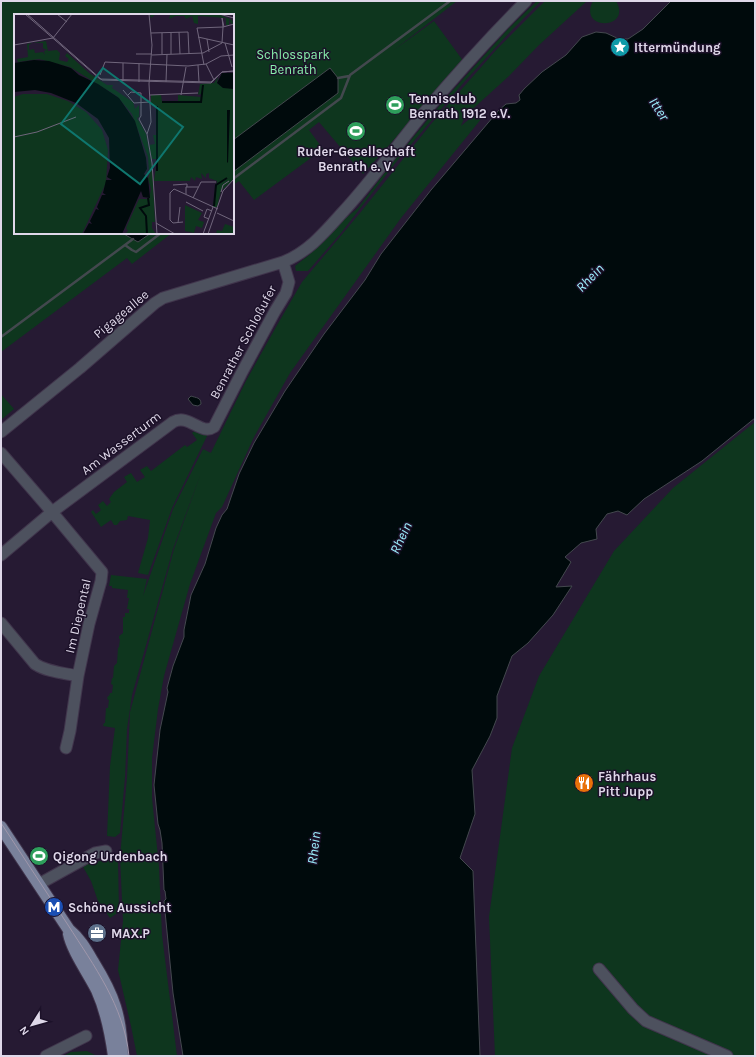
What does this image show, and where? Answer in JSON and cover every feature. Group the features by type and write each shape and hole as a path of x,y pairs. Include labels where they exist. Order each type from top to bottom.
{"main road":[{"path":"1,827 69,930 78,938 110,992 113,1018 114,1056"},
{"path":"113,1018 122,1056"}],"street":[{"path":"283,262 298,256 332,224 356,198 422,115 474,55 526,1"},
{"name":"Benrather Schloßufer","path":"211,429 217,424 241,374 286,293 289,282 283,262"},
{"name":"Pigageallee","path":"1,432 80,368 155,303 163,298 283,262"},
{"name":"Am Wasserturm","path":"52,512 178,419 185,419 205,429 211,429"},
{"name":"Im Diepental","path":"1,453 102,572 78,676 66,748"},
{"path":"1,555 52,512"},
{"path":"1,624 35,664 53,671 78,676"},
{"path":"39,884 95,853 106,851"},
{"path":"599,969 646,1022 727,1056"},
{"path":"46,1056 86,1036"}],"green space":[{"name":"Schlosspark Benrath","path":"1,1 457,1 394,50 434,21 464,62 363,174 319,122 309,130 323,149 254,200 239,181 234,184 234,14 14,14 14,234 171,234 132,264 127,258 1,352"},
{"path":"537,1 541,1 465,81 397,161 341,233 308,271 296,271 295,266 309,255 341,222 358,208 395,159 445,99 508,29"},
{"path":"545,1 587,1 465,116 461,126 479,111 486,113 401,218 290,373 254,437 222,507 216,513 190,584 164,676 152,758 152,798 159,867 162,935 177,1056 137,1056 118,970 123,921 120,857 127,778 130,712 174,549 201,473 246,381 302,282 360,213 431,124 497,49"},
{"path":"593,1 616,1 619,11 617,17 612,22 605,23 598,22 592,18 590,11"},
{"path":"1,394 14,409 1,420"},
{"path":"755,422 755,1056 495,1056 489,917 512,748 539,676 614,551 673,488"},
{"path":"197,429 208,434 172,508 148,575 138,573 148,538 150,520 128,516 127,520 120,521 117,525 114,525 111,520 101,527 91,512 93,510 96,514 101,510 98,505 103,501 107,506 111,502 109,499 114,492 127,482 124,477 131,473 137,482 145,477 140,470 147,466 151,471 185,445 187,447 197,440 192,433"},
{"path":"203,449 211,453 201,473 173,549 132,695 127,729 125,777 120,833 115,837 107,836 110,766 115,728 103,726 105,723 106,708 108,708 109,700 107,699 110,693 112,693 113,685 111,684 114,666 117,663 120,639 119,636 123,633 123,617 125,617 125,613 129,613 129,609 127,609 129,598 127,598 128,590 112,588 112,586 109,586 111,575 147,579 143,596 173,509"},
{"path":"118,860 119,912 110,918 98,901 91,881 82,865 100,861"},
{"path":"87,1051 97,1056 63,1056 71,1052"}],"water":[{"path":"671,1 755,1 755,418 702,461 644,499 627,515 618,511 607,514 596,529 597,539 581,543 565,557 571,562 556,587 572,586 553,615 528,643 512,656 497,696 497,718 490,736 472,770 475,814 460,858 473,871 480,1056 183,1056 173,993 164,901 166,899 164,890 162,843 158,824 154,785 160,730 168,692 167,688 173,666 184,637 191,595 205,564 216,528 222,515 227,509 239,474 254,443 285,391 324,334 365,280 381,254 431,190 499,110 506,104 516,103 520,100 519,95 524,89 542,72 566,55 582,37 596,32 606,33 619,39 628,39 643,29"},
{"path":"330,68 338,78 338,93 234,171 234,139"},
{"path":"124,234 150,234 138,242"},
{"path":"191,396 199,399 201,404 198,406 193,405 188,399"}],"waterway":[{"path":"234,178 341,98 350,75 450,1"},
{"path":"338,78 349,76"},
{"path":"125,245 136,252 160,234"},
{"path":"1,337 133,239"}],"tram line":[{"path":"1,823 88,956 106,987 121,1020 129,1056"}],"place":[{"name":"Ittermündung","path":"620,47"},
{"name":"Tennisclub Benrath 1912 e.V.","path":"395,105"},
{"name":"Ruder-Gesellschaft Benrath e. V.","path":"356,131"},
{"name":"Fährhaus Pitt Jupp","path":"584,783"},
{"name":"Qigong Urdenbach","path":"39,856"},
{"name":"Schöne Aussicht","path":"54,907"},
{"name":"MAX.P","path":"97,933"}],"water label":[{"name":"Itter","path":"659,109"},
{"name":"Rhein","path":"590,278"},
{"name":"Rhein","path":"401,538"},
{"name":"Rhein","path":"314,848"}]}
